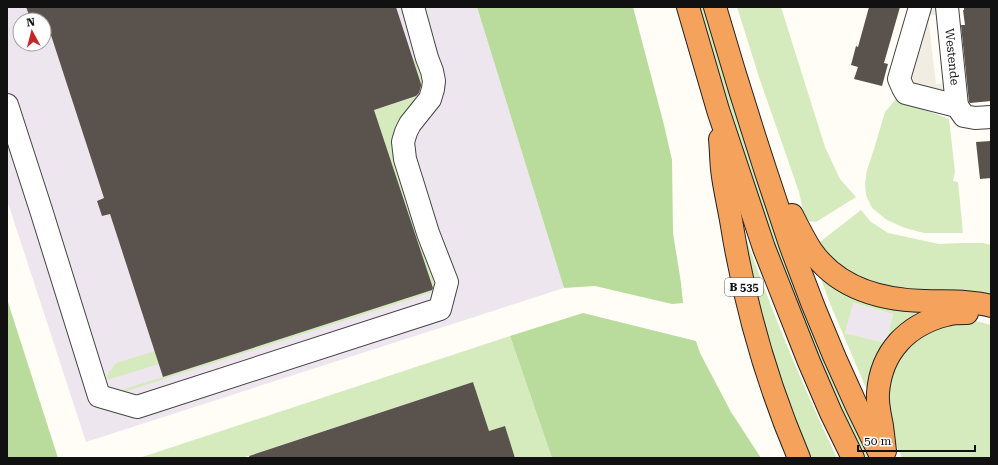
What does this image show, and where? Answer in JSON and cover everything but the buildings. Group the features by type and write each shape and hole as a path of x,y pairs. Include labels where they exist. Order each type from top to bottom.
{"highway":[{"name":"B 535","path":"688,7 718,110 764,248 809,362 831,413 853,458"},
{"path":"714,7 763,163 809,295 844,380 882,458"},
{"name":"B 535","path":"718,110 722,169 737,255 747,301 768,377 786,428 800,458"},
{"path":"763,163 811,250 826,268 850,285 886,298 976,303 991,306"},
{"path":"886,458 878,407 878,393 884,366 892,349 902,338 917,327 929,320 947,314 984,314 991,317"}],"street":[{"path":"7,105 99,396 137,407 440,309 447,282 428,233 405,160 404,142 406,132 410,124 430,100 434,81 413,7"},
{"name":"Westende","path":"920,7 899,79 906,92 957,106"},
{"name":"Westende","path":"947,7 957,106 964,116 975,118 991,117"}],"shaded area":[{"path":"7,7 477,7 564,288 86,442 7,200"},
{"path":"926,7 940,7 940,14 928,16 936,84 947,83 947,88 943,92 908,83"},
{"path":"852,303 893,314 886,343 845,333"}],"green space":[{"path":"477,7 633,7 672,160 673,233 683,303 672,304 595,286 564,288"},
{"path":"698,7 704,7 870,458 865,458 851,432 825,375 774,245"},
{"path":"737,7 781,7 825,147 840,179 856,197 816,222 809,221 804,215 799,192 759,77"},
{"path":"422,56 429,76 429,90 427,97 409,117 402,128 399,140 400,154 406,182 432,260 434,271 433,281 436,291 112,395 111,393 433,289 374,110 424,94 413,59"},
{"path":"896,99 949,119 955,172 953,181 958,182 963,233 924,233 905,228 887,220 872,208 866,195 865,183 867,170 885,112"},
{"path":"861,210 871,222 888,233 939,244 983,243 991,245 991,299 913,293 859,283 816,245"},
{"path":"743,229 764,288 787,345 837,458 807,458 781,391 739,230"},
{"path":"818,271 927,308 869,395 831,306","holes":["853,303 893,314 886,343 845,333"]},
{"path":"7,299 58,458 7,458"},
{"path":"583,313 696,341 700,353 731,412 761,458 552,458 510,336"},
{"path":"972,320 991,325 991,458 902,458 891,433 885,400 899,354 933,327"},
{"path":"510,336 552,458 515,458 505,426 489,431 473,382 242,458 139,458"},
{"path":"155,351 159,364 107,380 107,375 116,363"}]}
